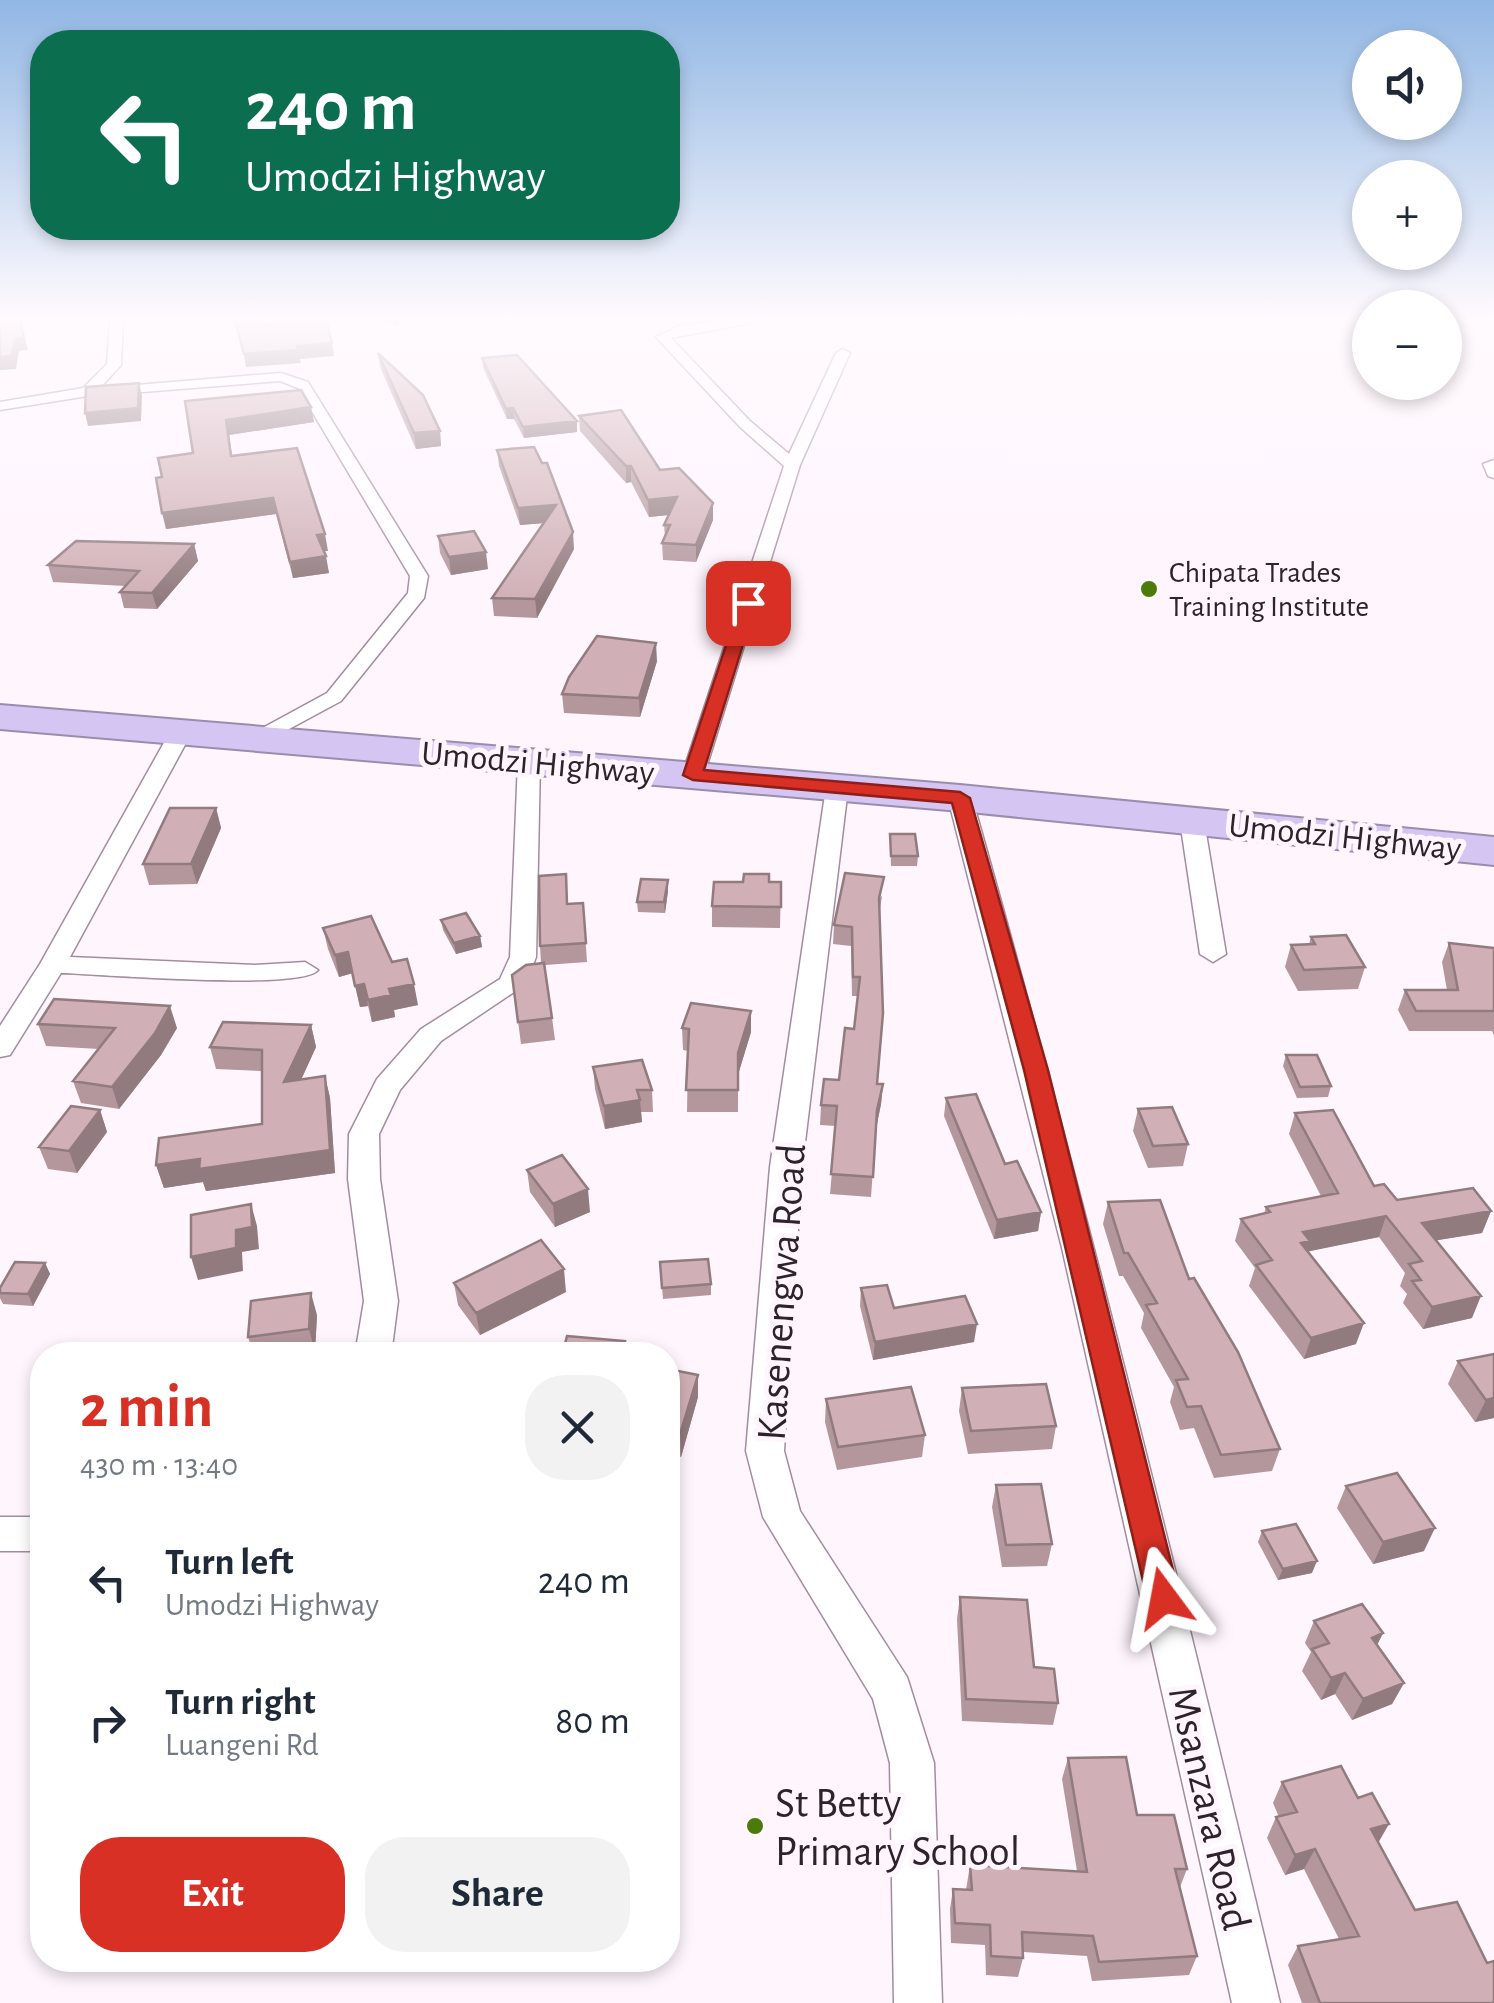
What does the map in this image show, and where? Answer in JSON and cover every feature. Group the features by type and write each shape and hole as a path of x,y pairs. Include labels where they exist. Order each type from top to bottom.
{"highway":[{"name":"Umodzi Highway","path":"0,717 960,798 1192,820 1490,857"}],"street":[{"path":"258,737 334,697 417,594 419,576 411,560 321,413"},
{"path":"735,413 792,465"},
{"path":"693,775 792,465 816,413"},
{"path":"0,1048 53,964 181,732"},
{"path":"374,1342 381,1301 364,1179 364,1134 387,1086 431,1034 512,984 523,957 529,762"},
{"name":"Kasenengwa Road","path":"837,788 786,1167 765,1451 782,1517 892,1691 912,1763 918,2003"},
{"name":"Msanzara Road","path":"960,798 1036,1070 1116,1394 1256,2003"},
{"path":"1192,820 1213,954"},
{"path":"53,964 255,972 305,970"},
{"path":"0,1534 30,1534"}],"building":[{"path":"187,413 269,413 226,420 231,456 297,448 325,534 317,535 326,556 290,562 273,498 162,513 156,478 162,477 158,458 193,453"},
{"path":"405,413 432,413 440,431 414,433"},
{"path":"516,413 570,413 577,421 523,427"},
{"path":"623,413 660,470 679,468 713,503 696,545 662,543 670,525 664,525 677,497 648,500 631,466 626,466 579,416"},
{"path":"534,447 542,463 547,463 573,532 535,599 492,598 556,505 518,508 497,450"},
{"path":"474,531 486,552 449,557 438,536"},
{"path":"76,541 194,544 152,593 120,592 139,571 48,565"},
{"path":"597,636 656,643 639,698 562,694"},
{"path":"170,808 216,808 191,864 143,864"},
{"path":"890,834 915,834 918,856 891,856"},
{"path":"845,873 884,877 879,898 883,1013 877,1084 883,1084 877,1110 873,1177 831,1174 837,1106 821,1105 824,1079 839,1080 845,1028 854,1029 860,977 853,977 852,927 834,925"},
{"path":"566,874 567,904 583,903 586,943 540,946 539,876"},
{"path":"744,874 769,874 769,882 781,882 781,907 712,906 714,882 743,882"},
{"path":"641,879 668,880 664,902 637,902"},
{"path":"466,913 480,936 454,943 441,920"},
{"path":"371,916 392,962 407,959 414,984 389,989 391,995 368,1000 364,984 355,986 348,952 335,955 323,928"},
{"path":"1346,935 1365,967 1304,970 1291,945 1315,944 1311,937"},
{"path":"1449,943 1494,948 1494,1011 1416,1011 1405,990 1458,990"},
{"path":"544,963 552,1018 518,1022 512,975 526,965"},
{"path":"54,999 170,1006 155,1033 112,1087 73,1081 115,1028 38,1024"},
{"path":"691,1003 751,1011 738,1053 738,1090 686,1090 689,1029 682,1028"},
{"path":"223,1022 311,1025 284,1082 325,1076 330,1150 199,1169 200,1159 156,1165 159,1138 262,1124 262,1050 210,1047"},
{"path":"1286,1055 1317,1055 1331,1086 1300,1087"},
{"path":"642,1060 652,1090 637,1090 640,1100 604,1106 593,1067"},
{"path":"976,1094 1005,1164 1017,1161 1041,1212 997,1220 946,1098"},
{"path":"71,1106 100,1110 69,1151 39,1147"},
{"path":"1172,1107 1188,1144 1153,1146 1138,1109"},
{"path":"1333,1110 1374,1186 1384,1184 1397,1200 1473,1188 1491,1211 1422,1223 1481,1296 1432,1307 1412,1281 1421,1280 1409,1264 1422,1261 1386,1216 1303,1232 1310,1241 1301,1243 1364,1323 1311,1338 1256,1265 1272,1260 1241,1219 1270,1212 1266,1207 1338,1193 1295,1113"},
{"path":"562,1155 588,1189 553,1204 527,1170"},
{"path":"1160,1200 1189,1279 1194,1278 1238,1352 1280,1449 1221,1455 1201,1406 1187,1407 1176,1380 1188,1379 1146,1305 1157,1303 1128,1253 1124,1253 1108,1202"},
{"path":"251,1204 252,1227 236,1230 236,1248 191,1257 191,1215"},
{"path":"541,1240 564,1269 476,1313 454,1283"},
{"path":"708,1259 711,1284 662,1288 660,1262"},
{"path":"15,1262 45,1263 28,1294 0,1293"},
{"path":"887,1285 894,1308 965,1296 977,1324 875,1342 861,1288"},
{"path":"311,1293 309,1329 248,1337 251,1301"},
{"path":"567,1336 625,1341 625,1342 565,1342"},
{"path":"1494,1354 1494,1398 1486,1400 1458,1361"},
{"path":"680,1371 698,1375 680,1434"},
{"path":"1046,1384 1056,1426 971,1431 962,1388"},
{"path":"911,1387 925,1435 838,1447 826,1399"},
{"path":"1397,1473 1435,1528 1383,1542 1346,1486"},
{"path":"1041,1484 1052,1544 1006,1545 996,1485"},
{"path":"1296,1524 1317,1561 1283,1569 1262,1531"},
{"path":"960,1597 1027,1600 1034,1667 1054,1669 1058,1703 966,1699"},
{"path":"1362,1604 1383,1633 1372,1638 1404,1683 1363,1699 1345,1673 1331,1678 1312,1649 1329,1643 1314,1621"},
{"path":"1126,1757 1137,1815 1174,1815 1187,1869 1175,1869 1197,1956 1099,1962 1093,1936 1022,1932 1023,1958 991,1956 990,1925 955,1923 953,1889 972,1890 970,1865 1087,1872 1068,1758"},
{"path":"1341,1766 1358,1798 1372,1793 1389,1824 1371,1829 1415,1910 1457,1902 1487,1963 1494,1961 1494,2003 1320,2003 1298,1946 1359,1936 1315,1849 1295,1855 1276,1817 1297,1812 1282,1782"}],"place":[{"name":"Chipata Trades Training Institute","path":"1149,589"},
{"name":"St Betty Primary School","path":"755,1826"}],"route":[{"path":"748,603 693,775 960,798 1036,1070 1164,1598"}]}
